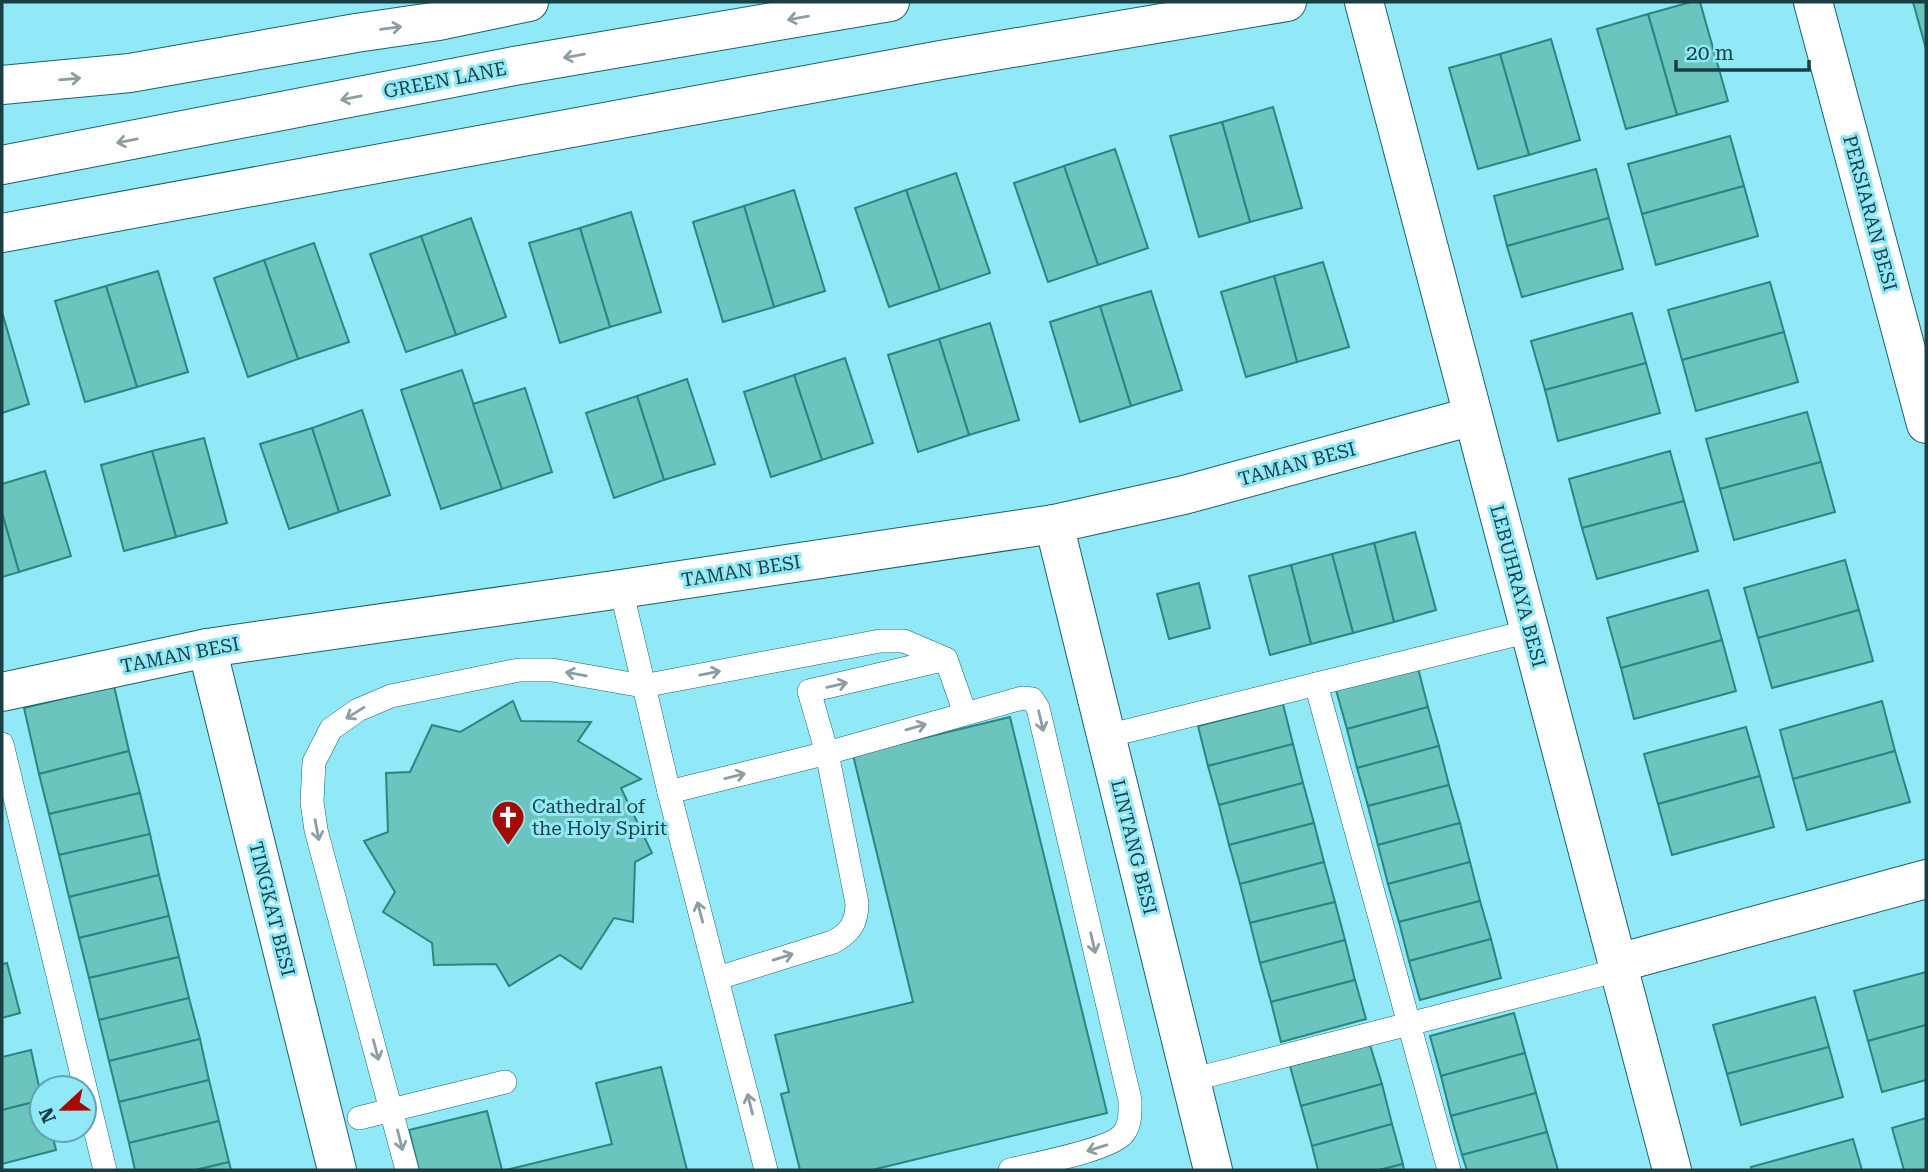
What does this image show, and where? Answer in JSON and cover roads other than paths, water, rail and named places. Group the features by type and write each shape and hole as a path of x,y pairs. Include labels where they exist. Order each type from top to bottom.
{"main road":[{"path":"2,85 130,73 356,33 438,11 529,2"},
{"name":"GREEN LANE","path":"2,165 514,66 890,2"},
{"path":"2,233 900,68 1287,2"},
{"name":"LEBUHRAYA BESI","path":"1364,2 1672,1170"},
{"name":"PERSIARAN BESI","path":"1813,2 1921,386 1926,424"},
{"name":"TAMAN BESI","path":"2,692 207,648 1054,524 1184,495 1473,416"},
{"name":"LINTANG BESI","path":"1054,524 1213,1170"},
{"name":"TINGKAT BESI","path":"207,648 337,1170"},
{"path":"1619,967 1926,879"}],"lane":[{"path":"621,589 669,792 766,1170"},
{"path":"1107,736 1530,631"},
{"path":"407,1170 316,830 312,802 314,762 331,729 358,710 391,696 519,670 552,670 643,686 880,640 904,641 946,659 965,713"},
{"path":"718,978 833,942 844,936 857,916 857,903 827,753 809,691 946,659"},
{"path":"1315,684 1449,1170"},
{"path":"669,792 827,753 1022,698 1032,699 1038,709 1130,1100 1130,1119 1124,1134 1108,1144 1010,1170"},
{"path":"2,744 105,1170"},
{"path":"1191,1080 1619,967"},
{"path":"359,1118 505,1082"}],"place":[{"name":"Cathedral of the Holy Spirit","path":"508,847"}]}
